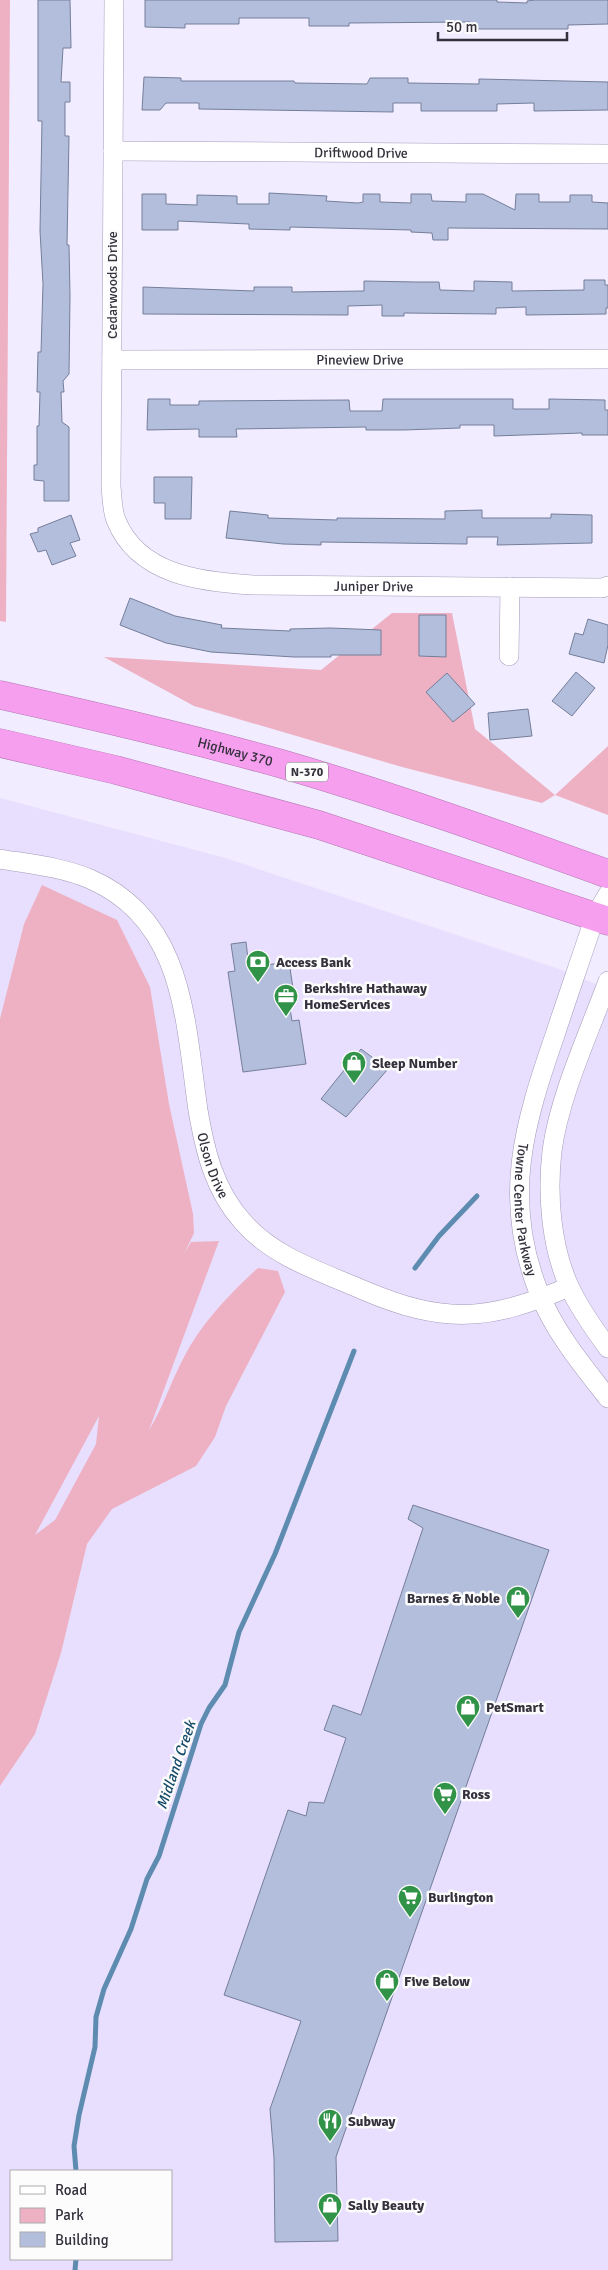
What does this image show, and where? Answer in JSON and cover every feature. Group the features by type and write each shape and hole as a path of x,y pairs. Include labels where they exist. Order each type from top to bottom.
{"highway":[{"name":"Highway 370","path":"0,694 283,765 527,845 608,874"},
{"path":"0,743 116,770 319,825 604,910"}],"street":[{"name":"Cedarwoods Drive","path":"114,0 111,486 115,518 129,544 146,559"},
{"name":"Driftwood Drive","path":"113,151 608,154"},
{"name":"Pineview Drive","path":"112,360 608,359"},
{"name":"Juniper Drive","path":"146,559 210,582 253,585 602,588 608,586"},
{"path":"509,656 510,587"},
{"name":"Olson Drive","path":"0,859 63,870 107,887 124,897 157,935 167,954 181,995 206,1153 220,1188 230,1206 244,1224 258,1236 276,1249 304,1264 389,1301 438,1314 469,1315 506,1309 542,1298 569,1286"},
{"name":"Towne Center Parkway","path":"604,910 536,1090 520,1167 518,1198 525,1248 542,1298 579,1362 608,1398"},
{"name":"Towne Center Parkway","path":"608,981 570,1085 552,1151 551,1179 557,1246 569,1286 608,1348"}],"shaded area":[{"path":"0,798 225,858 559,969 608,989 608,2270 0,2270"}],"green space":[{"path":"0,0 10,0 6,622 0,621"},
{"path":"392,613 452,613 475,729 555,795 542,803 402,767 194,706 104,657 321,670"},
{"path":"608,746 608,815 555,795"},
{"path":"42,885 117,920 150,987 169,1104 193,1214 194,1233 184,1254 191,1242 219,1241 149,1430 191,1345 208,1321 237,1288 258,1268 278,1271 285,1292 226,1406 215,1437 196,1466 112,1509 87,1544 61,1653 35,1734 0,1786 0,1019 24,924","holes":["99,1416 96,1444 55,1520 35,1535"]}],"building":[{"path":"38,0 70,0 71,48 63,48 61,82 70,82 70,102 65,102 65,136 69,136 67,245 69,245 70,296 69,374 63,381 64,392 61,392 62,422 69,427 69,501 44,501 44,481 34,480 34,465 37,465 37,426 39,426 40,392 37,392 38,352 41,352 43,284 40,231 42,121 38,121"},
{"path":"145,0 497,0 497,2 527,3 527,1 535,0 608,0 608,24 568,25 568,29 470,29 470,22 349,23 349,26 309,26 309,18 239,18 239,24 185,24 185,28 145,27"},
{"path":"144,77 181,78 181,81 294,81 295,83 367,84 370,78 408,78 408,83 479,84 479,79 608,82 608,110 534,111 534,103 497,104 497,111 421,111 421,103 393,103 393,112 199,109 199,103 166,103 160,110 142,110"},
{"path":"269,193 327,196 326,201 358,203 363,202 363,194 380,194 380,202 411,203 411,194 431,194 432,201 466,202 466,194 483,194 515,210 516,194 539,194 539,202 570,202 570,195 592,195 592,202 608,203 608,229 448,228 448,240 433,240 432,233 411,232 411,230 290,227 290,230 249,229 249,224 178,221 178,230 142,230 142,194 166,194 166,204 197,205 197,195 237,196 237,204 269,204"},
{"path":"584,280 605,280 605,285 608,285 608,308 606,308 606,314 526,315 526,307 496,308 496,314 404,313 404,316 382,316 382,305 348,306 348,315 143,314 143,287 254,291 254,287 292,287 292,292 364,291 364,281 439,282 440,290 474,291 474,281 512,282 512,291 584,290"},
{"path":"148,399 170,399 170,405 199,405 199,401 349,400 350,411 382,411 383,399 513,399 513,409 549,409 549,399 605,400 605,410 608,410 608,435 582,435 582,433 494,436 494,425 460,425 460,428 404,430 366,430 366,427 236,429 237,437 199,437 199,429 147,430"},
{"path":"154,477 192,477 191,519 165,519 165,503 154,503"},
{"path":"482,510 482,518 551,518 551,514 592,515 592,543 497,545 498,537 467,537 467,544 321,542 321,545 283,544 226,538 230,511 268,515 268,518 337,520 337,518 445,519 445,511"},
{"path":"71,515 80,540 70,543 76,556 52,565 46,550 38,552 30,534 38,532 38,528"},
{"path":"130,598 175,616 222,625 221,628 290,631 290,629 330,628 381,630 381,655 294,657 211,652 166,643 120,625"},
{"path":"419,615 446,615 446,657 419,656"},
{"path":"588,619 608,625 608,645 604,663 569,654 575,633 583,635"},
{"path":"576,672 595,688 572,716 552,701"},
{"path":"447,673 475,704 453,722 426,692"},
{"path":"528,709 532,736 490,740 488,713"},
{"path":"246,942 249,967 289,962 293,988 287,989 292,1021 299,1020 306,1064 243,1072 228,972 235,971 231,944"},
{"name":"Sleep Number","path":"361,1049 388,1069 346,1117 321,1099"},
{"path":"413,1505 549,1550 336,2157 338,2241 275,2242 274,2158 270,2109 301,2021 224,1995 288,1810 306,1816 309,1802 324,1803 346,1738 324,1730 333,1705 361,1715 423,1528 408,1519"}],"waterway":[{"name":"Midland Creek","path":"415,1268 439,1236 477,1196"},
{"name":"Midland Creek","path":"76,2170 74,2146 79,2115 95,2047 96,2017 104,1989 131,1929 147,1879 159,1856 201,1724 209,1708 225,1685 239,1632 275,1554 354,1351"},
{"name":"Midland Creek","path":"75,2270 76,2260"}],"place":[{"name":"Access Bank","path":"258,983"},
{"name":"Berkshire Hathaway HomeServices","path":"286,1017"},
{"name":"Sleep Number","path":"354,1084"},
{"name":"Barnes & Noble","path":"518,1619"},
{"name":"PetSmart","path":"468,1728"},
{"name":"Ross","path":"445,1815"},
{"name":"Burlington","path":"410,1918"},
{"name":"Five Below","path":"387,2002"},
{"name":"Subway","path":"330,2142"},
{"name":"Sally Beauty","path":"330,2226"}]}
